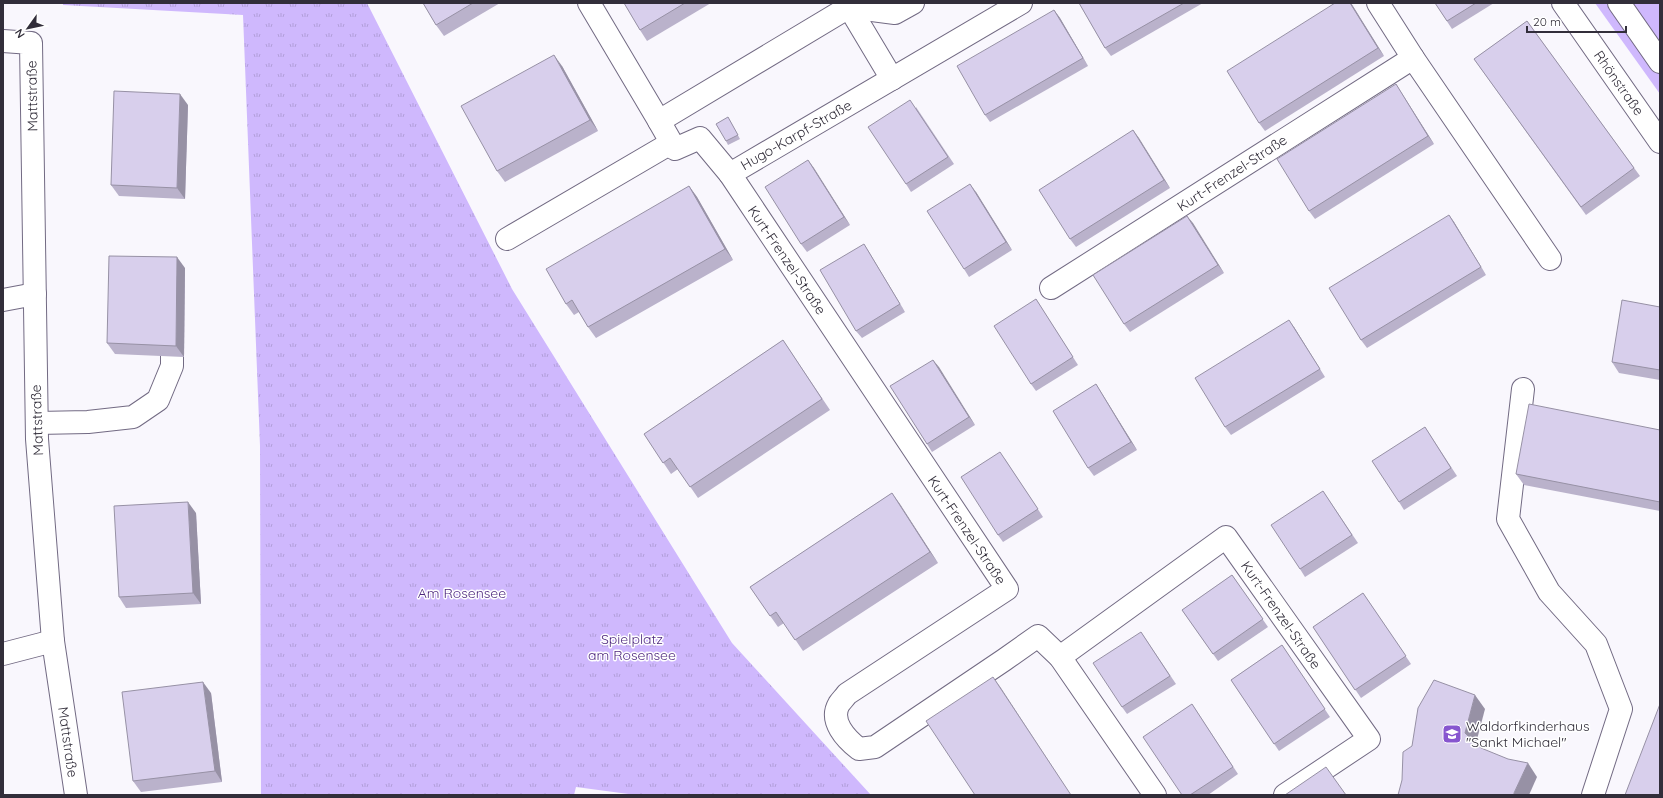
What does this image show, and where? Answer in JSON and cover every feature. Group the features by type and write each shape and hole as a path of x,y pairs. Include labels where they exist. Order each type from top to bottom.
{"street":[{"path":"506,239 671,143 589,3"},
{"path":"658,121 849,7 896,13 913,3"},
{"name":"Hugo-Karpf-Straße","path":"671,143 675,149 700,138 730,174 1021,3"},
{"path":"1378,3 1412,58 1550,259"},
{"name":"Rhönstraße","path":"1563,3 1660,142"},
{"path":"1619,3 1660,62"},
{"path":"849,7 892,79"},
{"name":"Mattstraße","path":"3,41 31,43 36,423 53,641 76,795"},
{"name":"Kurt-Frenzel-Straße","path":"1052,288 1412,58"},
{"name":"Kurt-Frenzel-Straße","path":"730,174 1006,589 847,694 839,704 836,716 848,740 859,749 875,747 1038,636 1060,657 1155,795"},
{"path":"3,300 35,294"},
{"path":"36,423 88,422 133,417 158,400 172,366 172,356"},
{"path":"1523,388 1508,519 1549,592 1596,644 1621,709 1593,795"},
{"name":"Kurt-Frenzel-Straße","path":"1060,657 1226,537 1369,739 1285,795"},
{"path":"3,654 53,641"}],"green space":[{"name":"Am Rosensee","path":"63,3 367,3 512,289 732,643 871,795 636,795 576,787 574,795 261,795 260,446 243,15 63,5"},
{"path":"1595,3 1660,3 1660,94"}],"building":[{"path":"423,3 473,3 436,25"},
{"path":"624,3 685,3 640,30"},
{"path":"1079,3 1184,3 1105,48"},
{"path":"1335,3 1350,3 1378,48 1259,123 1227,71"},
{"path":"1435,3 1476,3 1447,21"},
{"path":"1054,10 1083,58 985,115 957,66"},
{"path":"1527,21 1634,168 1581,207 1474,59"},
{"path":"554,55 590,120 497,171 461,106"},
{"path":"1396,84 1428,136 1309,211 1277,159"},
{"path":"114,91 180,94 177,188 111,185"},
{"path":"910,100 948,157 906,184 868,127"},
{"path":"728,117 738,135 726,141 716,124"},
{"path":"1133,130 1164,180 1070,239 1039,190"},
{"path":"808,160 844,217 801,244 765,187"},
{"path":"970,184 1006,242 964,269 927,211"},
{"path":"689,186 725,249 588,327 572,300 566,304 546,269"},
{"path":"1449,215 1481,267 1361,340 1329,288"},
{"path":"1187,216 1218,265 1124,324 1093,275"},
{"path":"864,244 900,304 856,331 820,270"},
{"path":"109,256 177,257 176,346 107,343"},
{"path":"1036,299 1073,357 1031,384 994,326"},
{"path":"1622,300 1660,307 1660,370 1612,362"},
{"path":"1289,320 1320,369 1225,427 1195,378"},
{"path":"783,340 822,399 690,487 670,458 663,463 644,434"},
{"path":"933,360 969,417 927,444 890,386"},
{"path":"1096,384 1131,442 1088,468 1053,411"},
{"path":"1529,404 1660,430 1660,502 1516,474"},
{"path":"1425,427 1451,468 1399,502 1372,461"},
{"path":"1000,452 1038,509 998,535 961,477"},
{"path":"1323,491 1352,535 1300,569 1271,525"},
{"path":"892,493 930,552 795,640 776,612 770,616 750,587"},
{"path":"188,502 193,593 119,597 114,506"},
{"path":"1232,575 1263,619 1213,654 1182,610"},
{"path":"1363,593 1406,656 1355,690 1313,627"},
{"path":"1141,632 1170,676 1122,707 1093,663"},
{"path":"1282,645 1325,709 1274,744 1231,680"},
{"path":"993,677 1071,795 975,795 926,721"},
{"name":"Waldorfkinderhaus \"Sankt Michael\"","path":"1434,680 1475,695 1465,733 1481,748 1508,759 1528,763 1514,795 1398,795 1402,780 1403,752 1412,746 1418,708"},
{"path":"203,682 215,771 133,781 122,692"},
{"path":"1192,704 1233,767 1190,795 1182,795 1143,737"},
{"path":"1660,704 1660,795 1625,795"},
{"path":"1326,767 1346,795 1285,795"}],"place":[{"name":"Waldorfkinderhaus \"Sankt Michael\"","path":"1452,734"}],"park label":[{"name":"Spielplatz am Rosensee","path":"632,648"}]}
